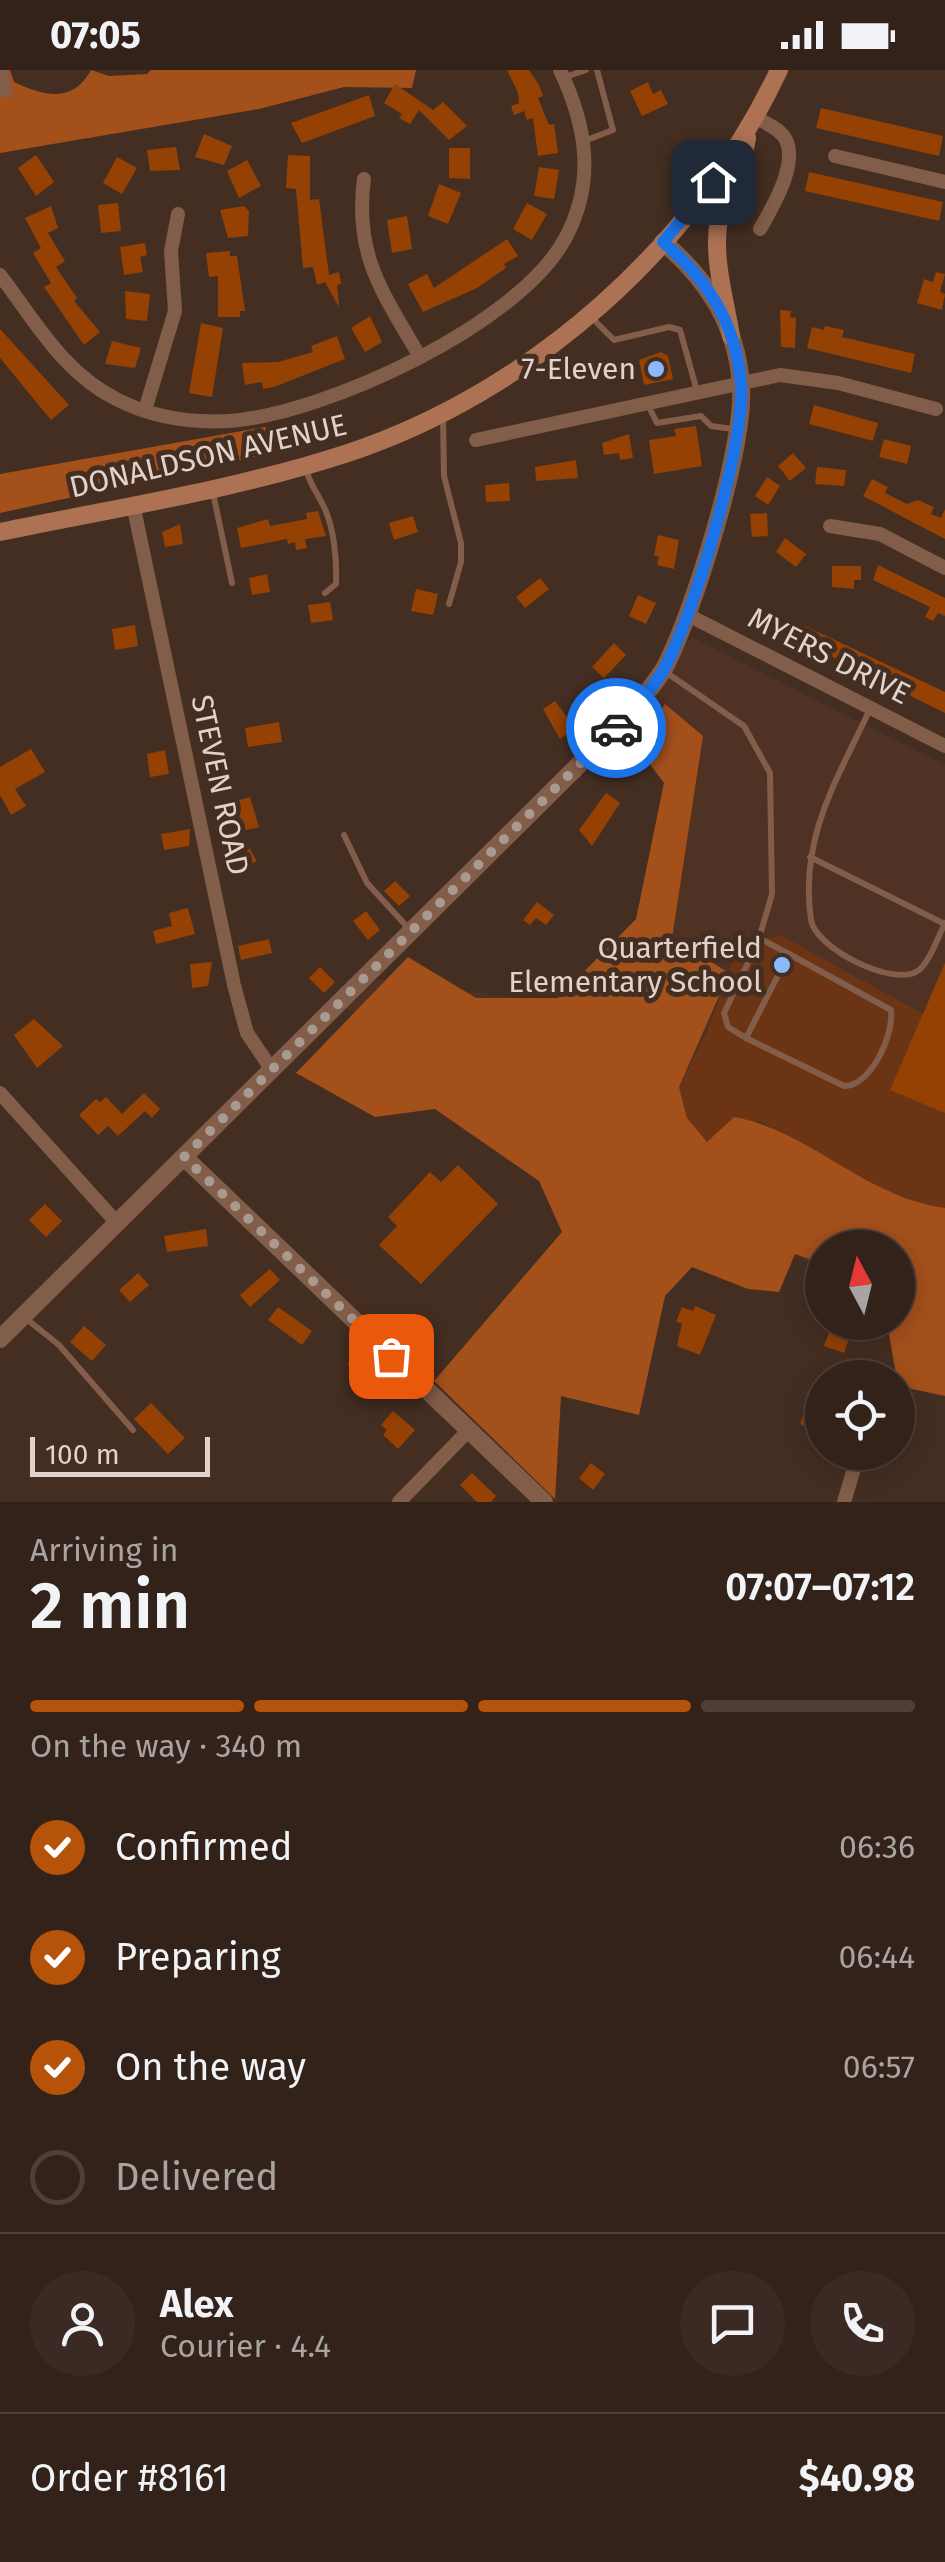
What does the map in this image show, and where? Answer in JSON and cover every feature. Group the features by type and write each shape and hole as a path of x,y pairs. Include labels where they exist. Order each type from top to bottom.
{"main road":[{"path":"731,336 718,254 719,220 744,159 752,122 779,70"},
{"name":"DONALDSON AVENUE","path":"0,532 305,465 384,440 443,414 528,360 588,314 663,242 713,182 752,122"}],"street":[{"path":"1,70 5,91"},
{"path":"0,275 62,360 98,388 145,410 200,421 252,418 335,395 420,357 522,289 554,257 582,194 584,140 562,74"},
{"path":"752,122 784,136 788,144 782,180 760,229"},
{"path":"835,156 945,182"},
{"path":"364,179 360,228 367,260 420,357"},
{"path":"145,410 173,325 176,298 171,251 178,214"},
{"path":"0,1339 618,727 663,671 688,615 736,430 741,384 731,336 707,282 663,242"},
{"path":"476,440 799,375 936,409"},
{"name":"STEVEN ROAD","path":"134,504 234,985 247,1034 272,1070"},
{"path":"830,526 880,534 945,568"},
{"name":"MYERS DRIVE","path":"688,615 945,746"},
{"path":"0,1092 117,1223"},
{"path":"184,1157 544,1502"},
{"path":"399,1502 468,1430"},
{"path":"844,1502 854,1470"}],"lane":[{"path":"562,74 586,70"},
{"path":"584,140 614,130 597,70"},
{"path":"588,314 614,340 669,327 680,330 698,394"},
{"path":"648,404 657,423 701,416 711,426 736,430"},
{"path":"443,414 444,476 461,543 450,604"},
{"path":"305,465 310,489 321,500 327,516 336,566 336,584 326,593"},
{"path":"212,487 232,582"},
{"path":"663,671 744,726 770,773 772,894 759,938 724,1013 728,1028 844,1086 854,1086 867,1076 892,1023 891,1010 759,938"},
{"path":"810,857 945,924 920,970 905,976 887,976 817,936 811,923 810,857 818,820 870,708"},
{"path":"344,836 367,884 412,932"},
{"path":"746,1038 789,954"},
{"path":"23,1316 59,1345 134,1430"}],"shaded area":[{"path":"0,70 10,70 14,82 25,87 57,94 75,88 91,70 109,76 147,74 151,70 416,70 412,88 344,87 259,109 0,153"},
{"path":"265,427 295,432 300,447 0,513 0,474"},
{"name":"Quarterfield Elementary School","path":"691,637 945,765 945,1289 915,1263 915,1230 805,1230 805,1261 704,1166 607,1112 346,1009 377,979 575,1006 634,951 677,717 643,711"},
{"path":"665,704 703,736 672,938 729,973 679,1087 687,1118 707,1142 734,1117 761,1124 888,1191 945,1208 945,1396 915,1390 915,1360 893,1360 890,1340 915,1340 915,1230 805,1230 805,1258 795,1254 779,1292 748,1289 692,1267 665,1296 639,1415 561,1396 555,1499 434,1381 562,1232 539,1181 435,1109 375,1117 296,1073 408,957 476,998 558,998 636,919 664,783 636,746"},
{"path":"782,936 945,1026 945,1208 872,1185 760,1121 707,1142 687,1118 679,1087 706,1034 741,941"}],"building":[{"path":"507,70 529,70 539,85 543,96 538,98 549,125 554,124 558,153 538,156 533,118 527,120 524,111 514,115 511,106 519,103 518,93"},
{"path":"648,82 653,94 661,90 668,104 642,116 630,91"},
{"path":"395,84 433,110 443,102 467,126 449,140 419,110 410,124 399,118 402,114 384,103"},
{"path":"369,95 375,116 302,143 291,123"},
{"path":"821,108 943,136 939,156 816,128"},
{"path":"204,134 232,146 224,165 195,157"},
{"path":"176,147 180,170 150,171 147,150"},
{"path":"449,148 470,148 470,179 449,178"},
{"path":"36,155 54,182 36,196 18,168"},
{"path":"288,155 310,156 310,200 319,199 329,275 339,272 339,307 325,282 317,285 313,267 303,268 296,189 286,188"},
{"path":"117,157 137,168 122,194 103,183"},
{"path":"247,160 261,186 239,198 227,171"},
{"path":"539,167 559,170 554,199 534,196"},
{"path":"809,172 943,202 939,221 805,191"},
{"path":"439,184 461,193 448,224 428,216"},
{"path":"118,203 121,231 101,233 98,205"},
{"path":"527,203 547,214 532,240 513,229"},
{"path":"51,206 58,228 48,233 65,261 56,267 77,298 74,301 100,332 84,345 44,287 51,283 33,253 41,248 25,218"},
{"path":"244,206 249,211 248,236 228,238 220,210"},
{"path":"407,216 412,249 392,253 387,220"},
{"path":"507,239 518,256 504,264 506,268 477,288 423,312 408,284 427,274 434,288"},
{"path":"145,243 147,255 140,257 143,272 124,275 120,247"},
{"path":"230,251 230,256 237,256 245,311 240,311 240,317 218,317 218,276 209,277 206,253"},
{"path":"936,272 945,274 940,292 945,294 942,310 917,303 924,279 933,282"},
{"path":"125,291 150,294 147,321 126,319"},
{"path":"780,310 791,311 790,317 796,318 795,348 781,347"},
{"path":"370,316 382,342 365,352 351,328"},
{"path":"201,323 223,328 212,397 189,393"},
{"path":"825,326 844,330 842,337 915,354 911,373 807,348 812,327 824,330"},
{"path":"0,329 69,405 51,420 0,358"},
{"path":"337,336 345,359 274,387 263,389 262,382 245,385 242,363 278,362 313,352 311,346"},
{"path":"112,341 141,348 135,368 105,364"},
{"name":"7-Eleven","path":"661,352 668,356 673,379 644,385 639,360"},
{"path":"814,405 878,423 873,441 809,424"},
{"path":"696,426 702,466 654,474 649,440 676,436 674,429"},
{"path":"629,434 633,458 620,460 619,453 604,455 602,443"},
{"path":"884,439 911,446 907,464 879,457"},
{"path":"793,453 806,468 790,481 778,466"},
{"path":"576,460 578,478 536,481 535,467"},
{"path":"817,467 846,470 844,486 815,484"},
{"path":"767,477 780,486 768,505 755,496"},
{"path":"872,479 888,487 885,493 907,504 918,500 934,507 931,514 941,518 945,509 945,539 863,496"},
{"path":"509,483 510,501 486,502 485,485"},
{"path":"318,511 326,536 305,539 307,548 296,550 295,542 288,544 287,539 241,548 237,528 268,519 270,526 307,519 306,513"},
{"path":"767,513 768,536 752,537 750,514"},
{"path":"413,516 418,532 394,540 389,523"},
{"path":"180,524 183,544 165,547 162,532"},
{"path":"658,535 679,540 674,569 657,565 659,557 654,555"},
{"path":"785,538 806,554 796,567 776,552"},
{"path":"878,565 945,598 945,616 938,613 933,621 925,617 930,607 873,580"},
{"path":"832,566 861,566 861,580 854,580 854,589 832,587"},
{"path":"267,574 270,592 252,595 249,578"},
{"path":"540,578 549,589 525,608 516,597"},
{"path":"416,589 438,594 433,615 411,611"},
{"path":"638,595 656,603 646,624 629,616"},
{"path":"330,602 333,620 311,623 308,605"},
{"path":"135,625 138,646 115,650 112,629"},
{"path":"803,625 945,692 945,713 796,639"},
{"path":"614,643 626,655 604,678 592,667"},
{"path":"555,701 575,728 560,739 543,709"},
{"path":"279,722 282,742 248,747 245,728"},
{"path":"31,749 45,772 15,789 26,806 11,815 0,795 0,767"},
{"path":"165,750 169,774 150,777 147,754"},
{"path":"606,793 620,803 592,846 579,830"},
{"path":"250,797 259,827 242,831 230,803"},
{"path":"190,829 189,846 164,850 161,834"},
{"path":"249,848 257,861 237,872 230,860"},
{"path":"395,881 410,896 399,906 384,891"},
{"path":"537,902 554,915 546,925 536,918 530,925 523,920"},
{"path":"188,908 195,934 156,944 153,931 172,926 169,913"},
{"path":"366,911 380,930 368,940 353,921"},
{"path":"269,939 272,953 241,960 238,946"},
{"path":"212,962 208,986 192,988 190,964"},
{"path":"945,963 945,1113 890,1090"},
{"path":"320,967 335,982 324,993 309,978"},
{"path":"34,1019 63,1046 37,1068 14,1035"},
{"path":"144,1093 160,1109 152,1118 145,1111 118,1136 108,1126 98,1135 79,1115 96,1099 100,1102 106,1097 122,1114"},
{"path":"458,1165 498,1204 421,1284 379,1245 397,1226 388,1217 430,1172 441,1182"},
{"path":"45,1204 62,1221 46,1237 29,1220"},
{"path":"206,1229 208,1246 167,1252 164,1236"},
{"path":"270,1269 280,1280 250,1307 240,1295"},
{"path":"138,1273 149,1285 130,1302 119,1290"},
{"path":"695,1306 716,1315 700,1355 677,1346 682,1323 676,1322 682,1307 693,1311"},
{"path":"278,1307 312,1331 302,1345 268,1320"},
{"path":"84,1326 106,1345 92,1361 70,1342"},
{"path":"826,1340 849,1340 844,1353 824,1346"},
{"path":"358,1353 383,1382 375,1391 347,1364"},
{"path":"151,1403 185,1438 168,1454 134,1419"},
{"path":"393,1411 415,1430 398,1449 383,1435 387,1430 381,1425"},
{"path":"591,1463 605,1474 593,1490 579,1478"},
{"path":"472,1473 496,1496 491,1502 477,1502 460,1485"}],"way so far":[{"path":"391,1356 184,1157 616,728"}],"place":[{"name":"7-Eleven","path":"656,369"},
{"name":"Quarterfield Elementary School","path":"782,965"}],"route":[{"path":"616,728 663,671 693,603 740,409 736,352 720,306 707,282 663,242 713,182"}]}
